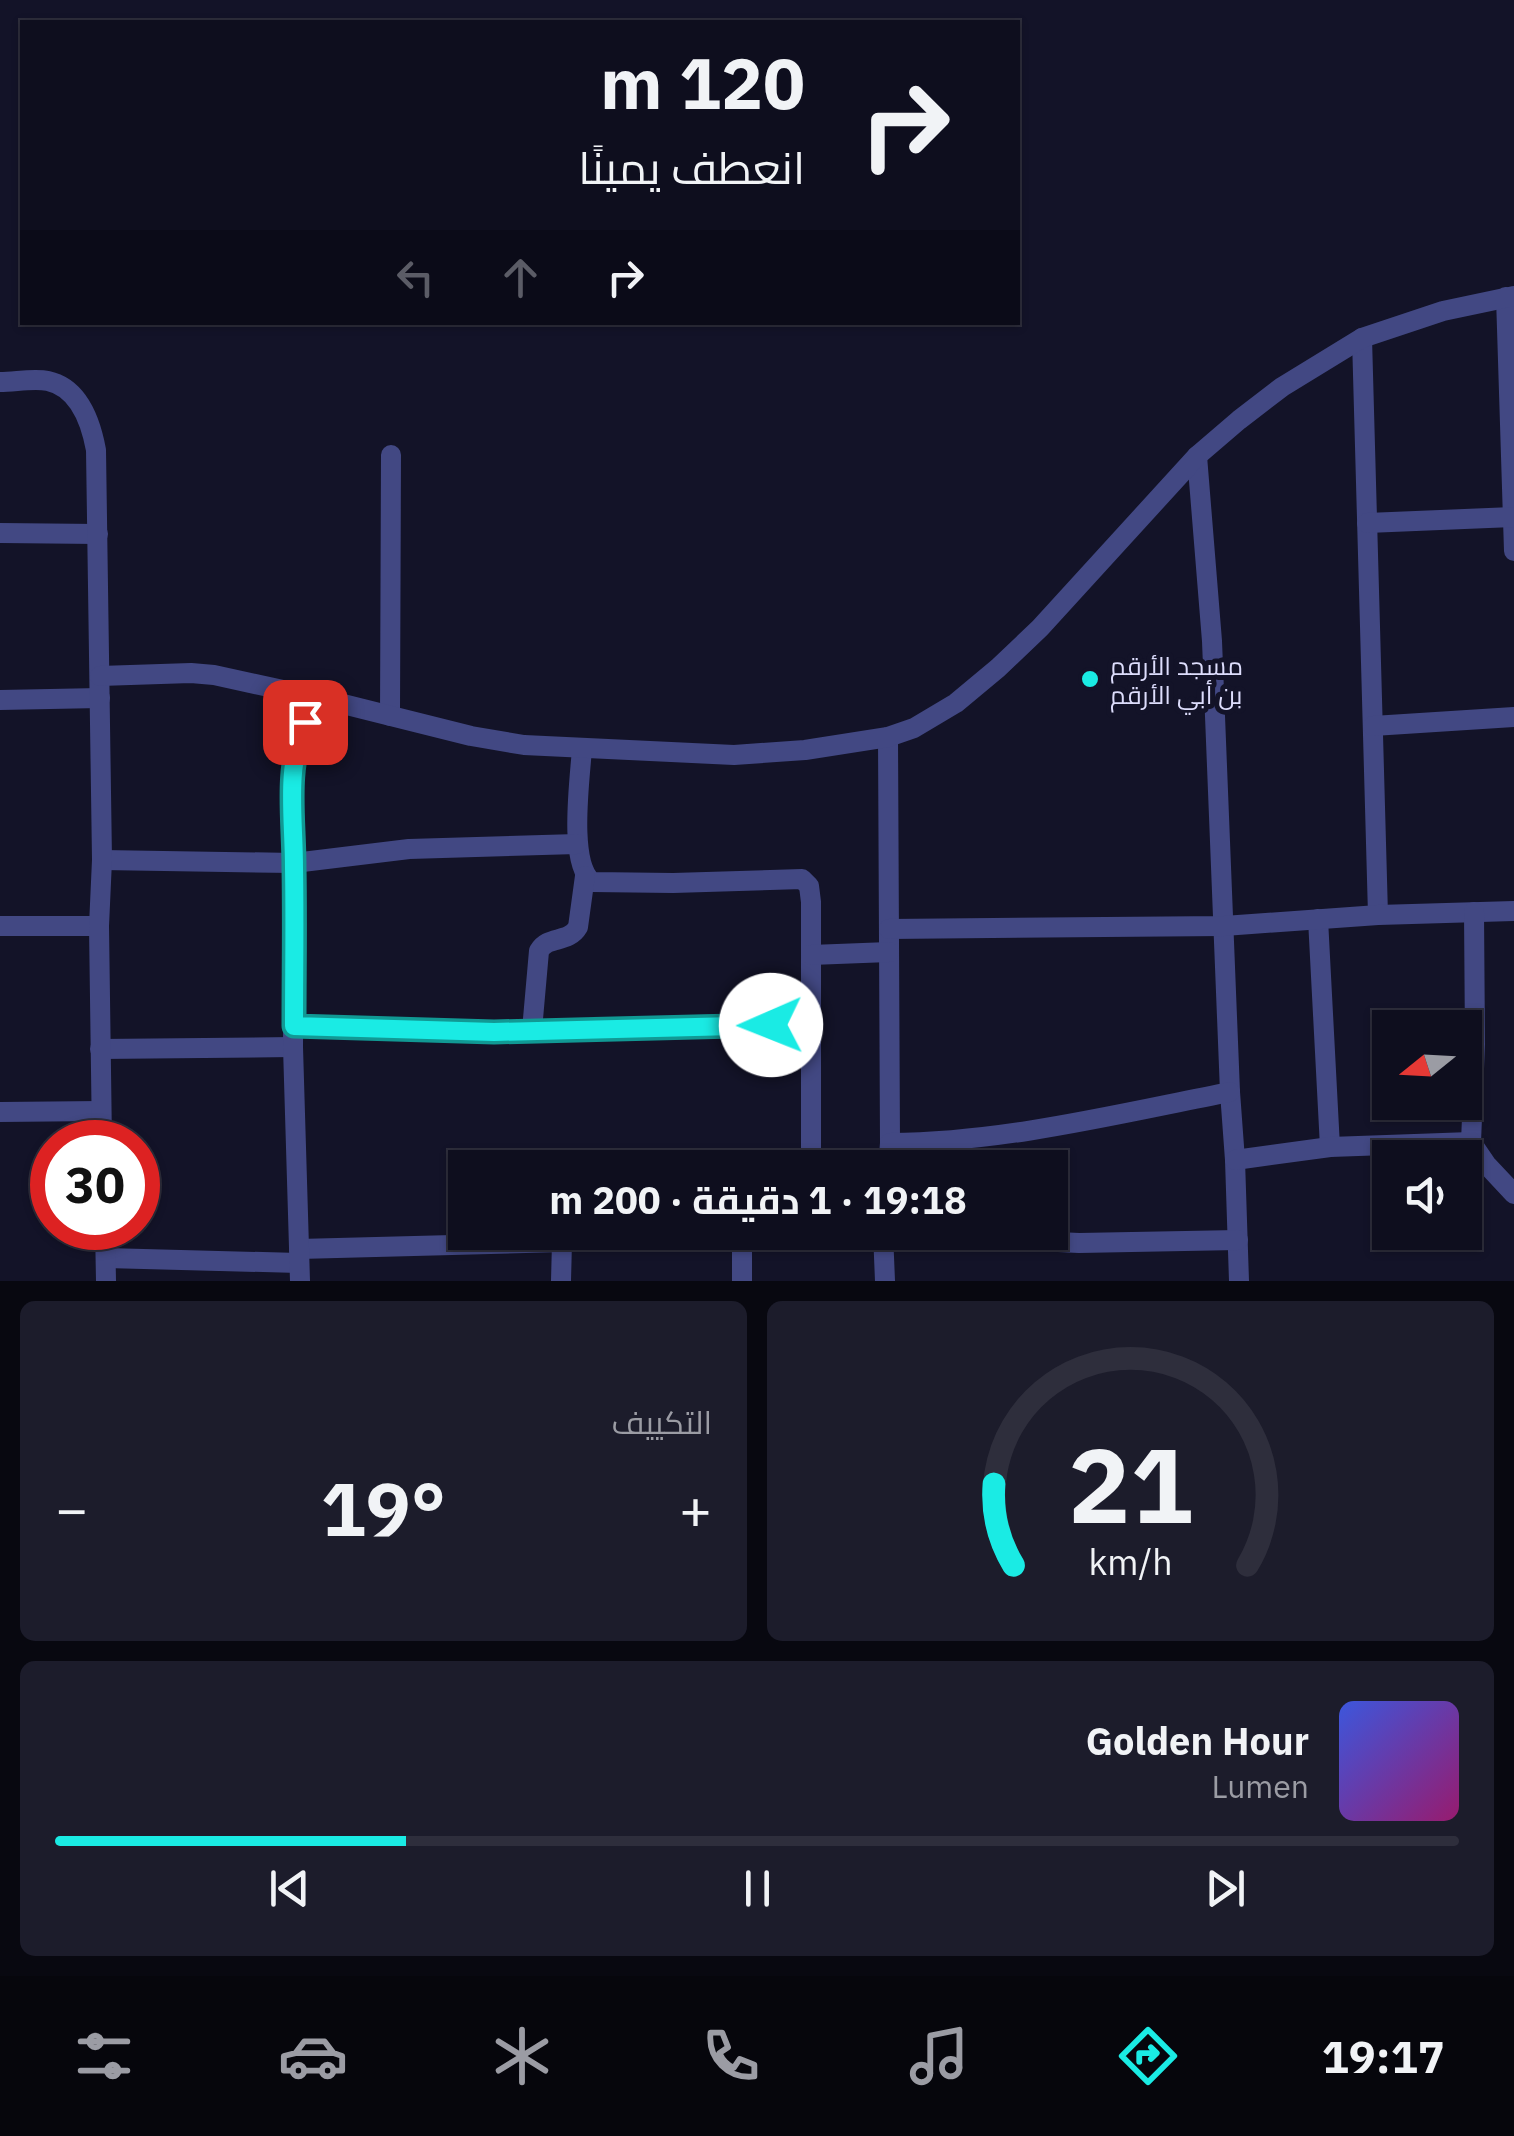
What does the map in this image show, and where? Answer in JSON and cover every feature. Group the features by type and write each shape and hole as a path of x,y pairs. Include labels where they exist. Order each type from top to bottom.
{"street":[{"path":"0,700 191,673 524,745 734,754 805,750 888,737 914,728 956,703 998,668 1040,628 1197,456 1282,387 1362,338 1443,310 1510,297 1514,551"},
{"path":"1362,338 1378,915"},
{"path":"0,382 49,381 71,394 88,417 96,450 101,1120"},
{"path":"390,716 391,455"},
{"path":"1197,456 1212,641 1240,1281"},
{"path":"1367,522 1513,517"},
{"path":"0,533 98,534"},
{"path":"299,1264 291,780 295,746 316,697"},
{"path":"1373,726 1514,716"},
{"path":"888,737 889,1150"},
{"path":"582,748 577,844 580,864 592,882 802,879 809,886 811,1150"},
{"path":"102,860 294,863 409,849 577,844"},
{"path":"532,1030 539,951 546,942 574,934 585,876"},
{"path":"889,929 1224,926 1318,918 1514,911"},
{"path":"1472,1140 1474,912"},
{"path":"1318,918 1330,1147"},
{"path":"0,926 100,926"},
{"path":"811,956 889,952"},
{"path":"100,1048 293,1036 811,1024"},
{"path":"890,1143 1007,1135 1230,1092"},
{"path":"0,1112 101,1112"},
{"path":"1235,1160 1372,1146"},
{"path":"1482,1158 1514,1194"},
{"path":"1068,1242 1238,1240"},
{"path":"106,1250 106,1281"},
{"path":"106,1258 299,1264 466,1250"},
{"path":"561,1281 562,1250"},
{"path":"742,1250 742,1281"},
{"path":"883,1250 884,1281"}],"place":[{"name":"مسجد الأرقم بن أبي الأرقم","path":"1090,679"}],"route":[{"path":"305,722 295,746 291,780 294,1026 494,1032 771,1025"}]}
